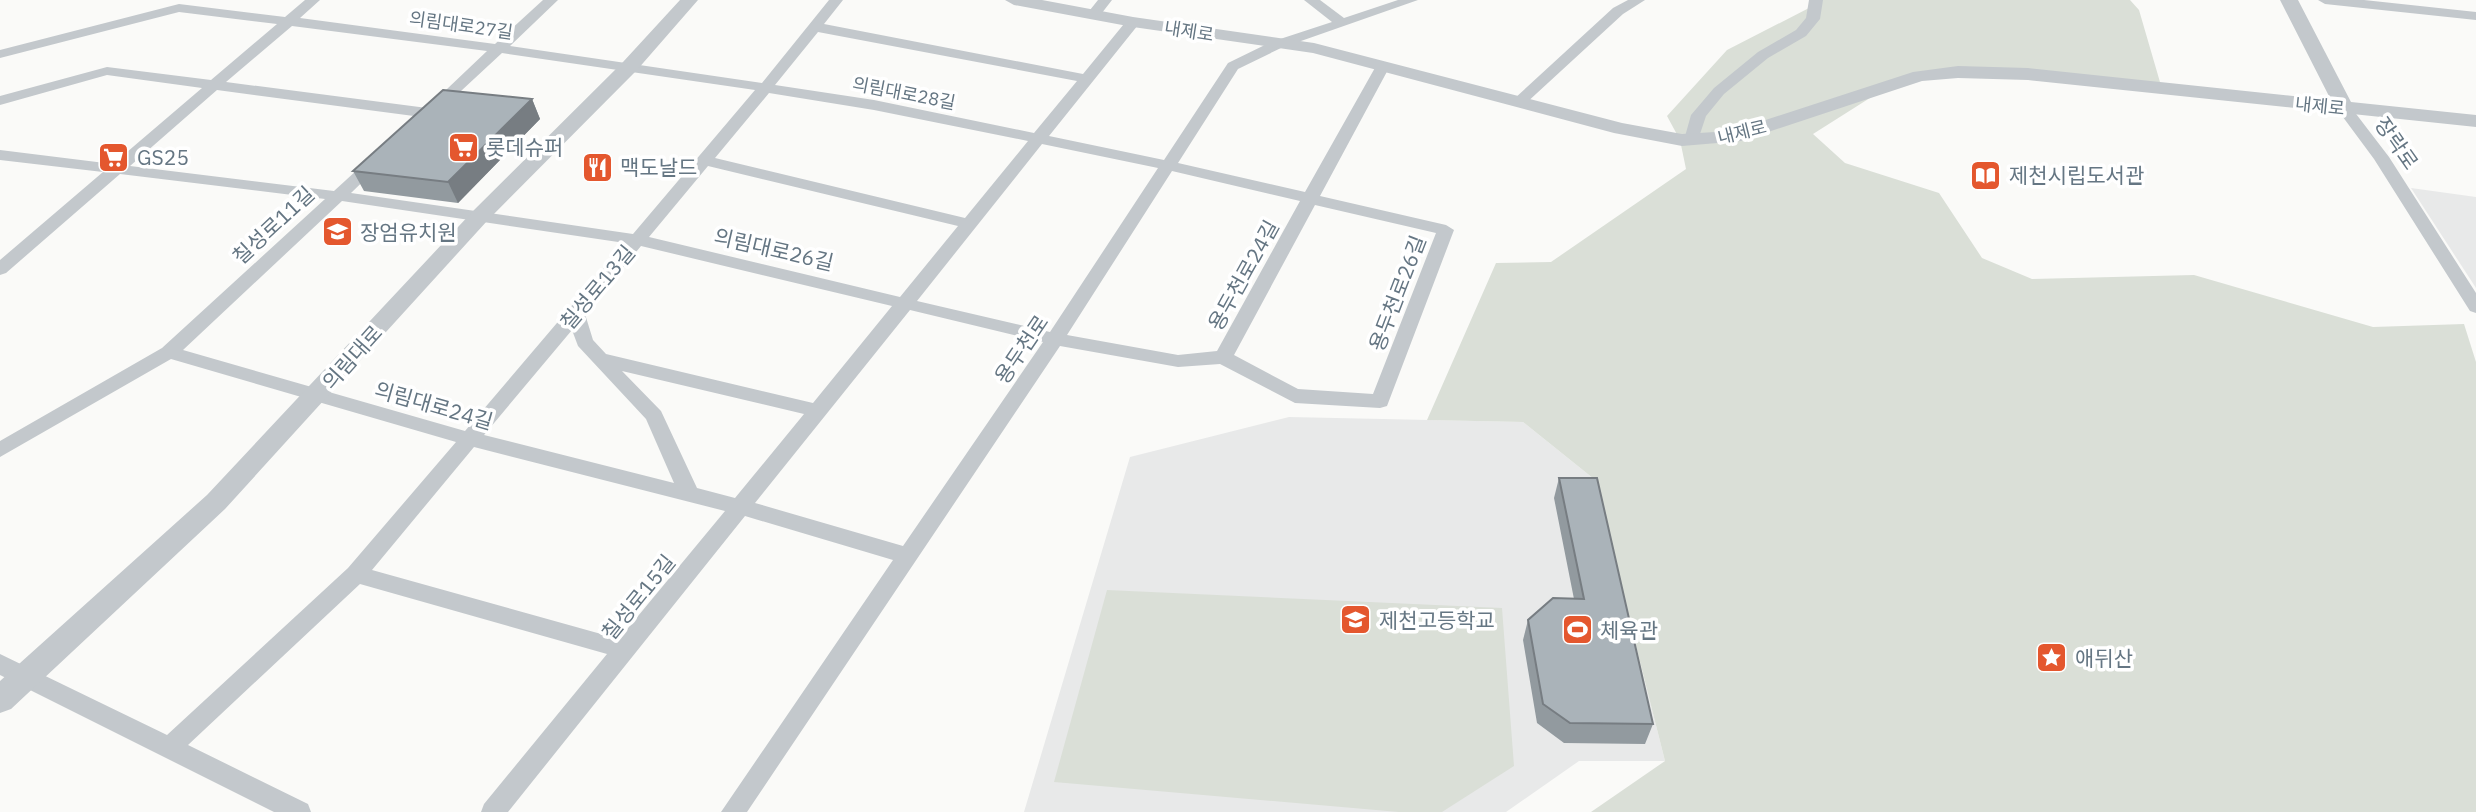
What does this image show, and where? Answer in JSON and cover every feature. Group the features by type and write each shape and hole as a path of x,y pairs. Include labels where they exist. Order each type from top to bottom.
{"street":[{"path":"0,269 313,0"},
{"path":"409,131 551,0"},
{"name":"의림대로","path":"0,700 216,502 317,396 480,216 630,65 690,0"},
{"name":"칠성로13길","path":"169,748 356,573 766,87 836,0"},
{"name":"내제로","path":"1014,0 1276,45 1314,48 1621,129 1692,140 1734,137 1892,84 1920,76 1958,72 2028,74 2476,121"},
{"path":"1093,15 1105,0"},
{"path":"1311,0 1343,23"},
{"name":"용두천로","path":"733,812 1055,339 1233,66 1276,45 1411,0"},
{"path":"1519,102 1618,11 1638,0"},
{"path":"1692,140 1699,115 1719,91 1763,55 1801,33 1813,19 1816,0"},
{"name":"장락로","path":"2289,0 2345,109 2381,157 2476,307"},
{"path":"2325,0 2476,16"},
{"name":"의림대로27길","path":"0,54 179,9 630,65"},
{"name":"칠성로15길","path":"493,812 1133,22"},
{"path":"815,27 1088,79"},
{"name":"의림대로28길","path":"630,65 874,105 1170,166"},
{"name":"용두천로24길","path":"1055,339 1178,361 1223,357 1383,65"},
{"path":"0,101 107,71 429,113"},
{"name":"칠성로11길","path":"0,450 169,352 389,150"},
{"name":"의림대로26길","path":"0,155 338,196 636,240 1055,339"},
{"path":"704,160 970,224"},
{"name":"용두천로26길","path":"1170,166 1446,230 1380,401 1295,396 1223,357"},
{"path":"576,313 584,342 654,416 689,494"},
{"name":"의림대로24길","path":"169,352 470,439 740,507 906,555"},
{"path":"600,359 818,411"},
{"path":"356,573 624,650"},
{"path":"0,664 299,812"}],"shaded area":[{"path":"1814,0 2130,0 2139,10 2162,89 1985,72 1892,84 1813,134 1845,163 1939,193 1982,258 2032,279 2194,275 2373,327 2464,324 2476,362 2476,812 1591,812 1665,761 1594,479 1523,422 1427,420 1496,263 1551,262 1686,169 1680,140 1667,116 1727,50 1809,8"},
{"path":"2411,188 2476,197 2476,288"},
{"name":"제천고등학교","path":"1289,417 1523,422 1594,479 1665,761 1579,761 1506,812 1024,812 1130,457"},
{"path":"1107,590 1502,608 1514,766 1442,812 1399,812 1054,782"}],"building":[{"path":"443,90 532,99 448,182 353,171"},
{"name":"체육관","path":"1559,478 1597,478 1653,724 1570,723 1543,704 1528,620 1553,598 1584,599"}],"place":[{"name":"롯데슈퍼","path":"463,147"},
{"name":"GS25","path":"114,157"},
{"name":"맥도날드","path":"597,167"},
{"name":"제천시립도서관","path":"1986,175"},
{"name":"장엄유치원","path":"337,232"},
{"name":"제천고등학교","path":"1356,620"},
{"name":"체육관","path":"1577,630"},
{"name":"애뒤산","path":"2052,658"}]}
